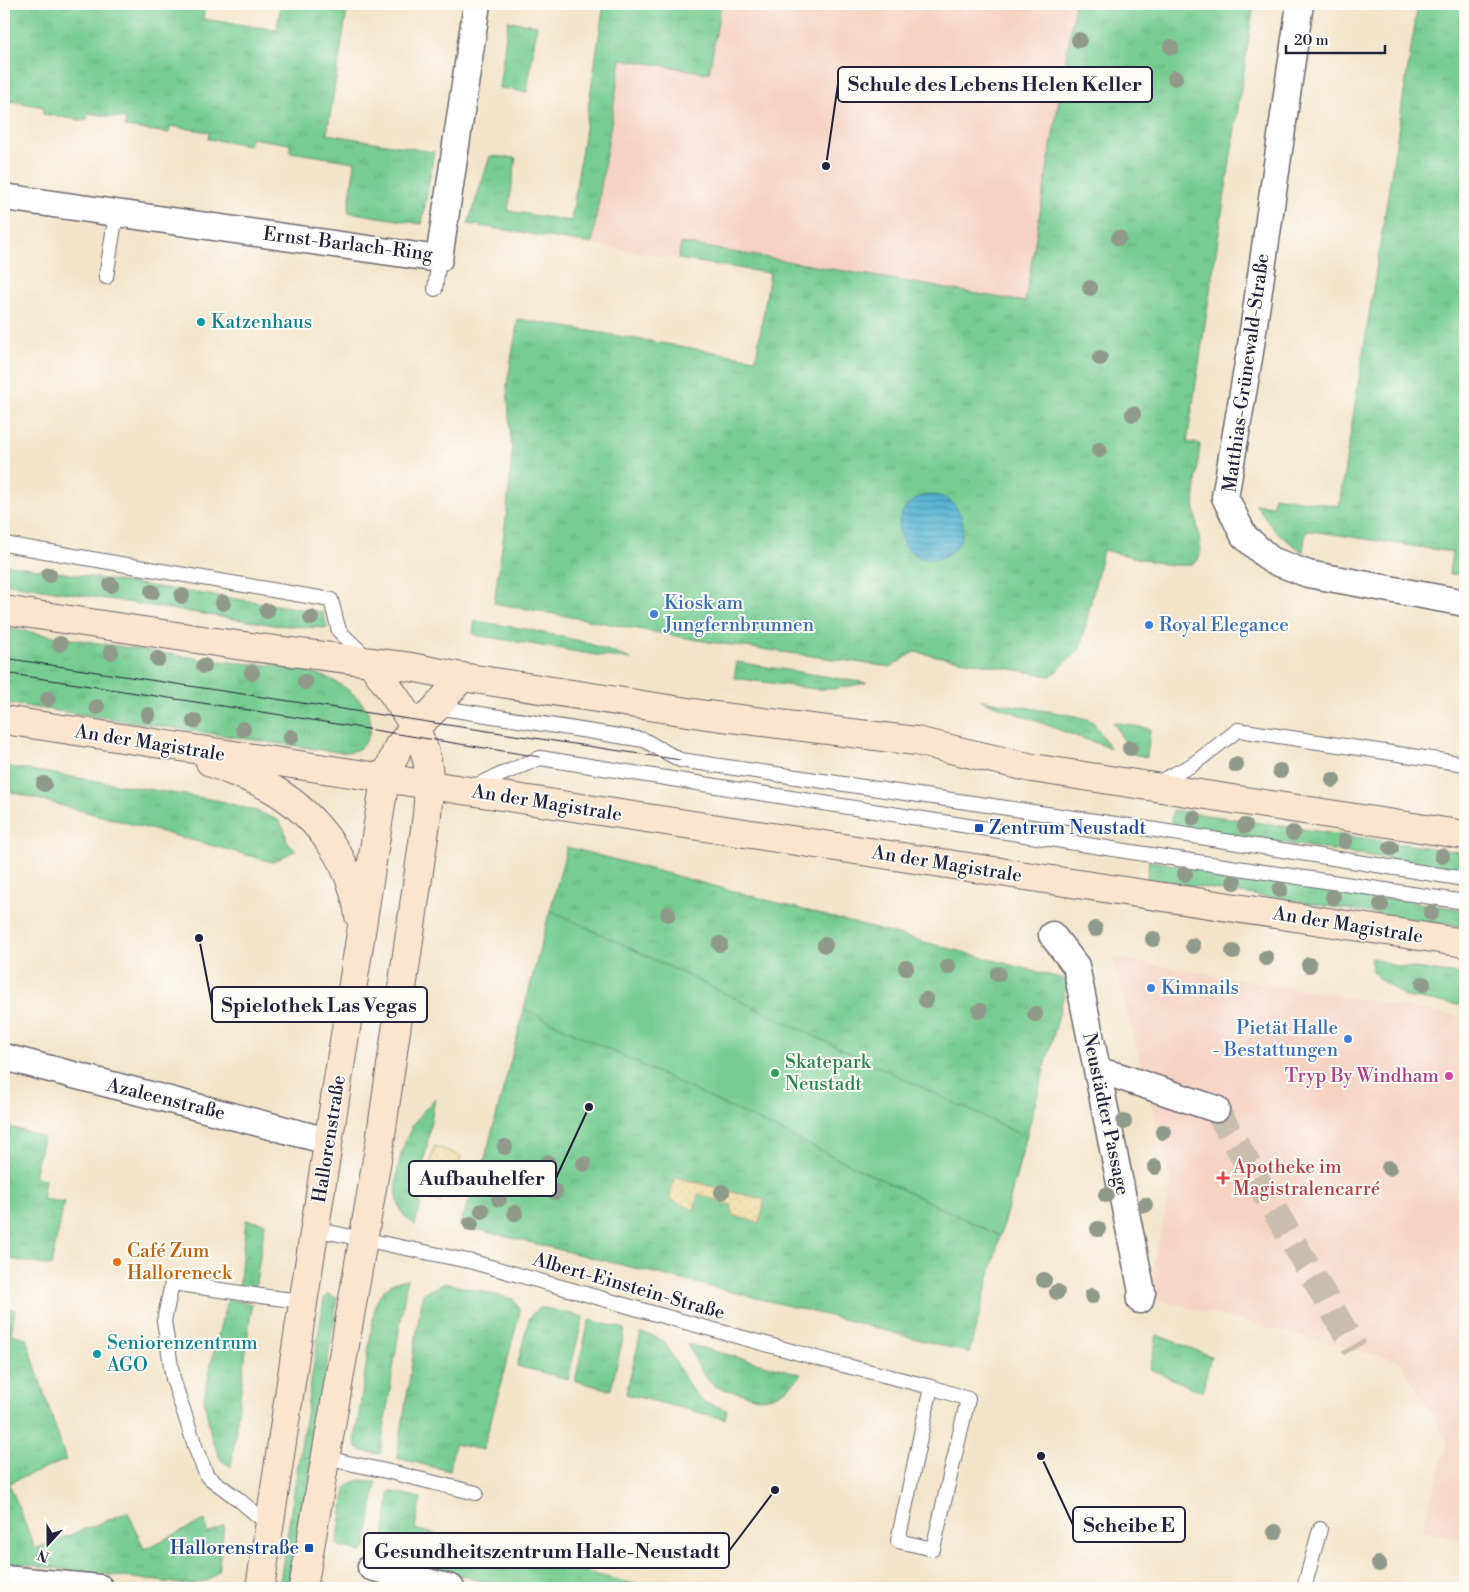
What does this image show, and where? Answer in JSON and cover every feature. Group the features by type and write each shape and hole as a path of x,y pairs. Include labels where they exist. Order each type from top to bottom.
{"main road":[{"path":"4,610 153,633 411,667 462,677 707,715 916,741 1032,768 1465,835"},
{"path":"303,1588 380,1142 430,785 427,760 420,738 371,662"},
{"path":"385,779 398,747 462,677"},
{"name":"An der Magistrale","path":"4,720 1465,943"},
{"path":"169,746 264,785 303,812 321,831 346,867 357,898 361,934"},
{"name":"Hallorenstraße","path":"260,1588 385,779"}],"street":[{"name":"Ernst-Barlach-Ring","path":"4,197 440,259 477,4"},
{"name":"Matthias-Grünewald-Straße","path":"1300,4 1251,342 1225,497 1244,536 1271,560 1308,574 1465,603"},
{"name":"Neustädter Passage","path":"1052,935 1076,966 1142,1292 1140,1300"},
{"name":"Azaleenstraße","path":"4,1058 328,1141"},
{"path":"1098,1071 1216,1108"},
{"path":"371,1567 451,1588"},
{"path":"4,1579 100,1588"}],"lane":[{"path":"106,277 116,214"},
{"path":"435,289 440,259"},
{"path":"4,544 331,600 339,631 371,662"},
{"path":"436,707 644,740 680,760 1133,826 1465,879"},
{"path":"1150,786 1192,765 1238,730 1465,764"},
{"path":"540,757 1138,853"},
{"path":"464,790 540,758 1138,853 1465,902"},
{"name":"Albert-Einstein-Straße","path":"314,1229 473,1262 835,1363 931,1388 968,1399 934,1550 898,1541 931,1388"},
{"path":"270,1526 207,1476 173,1379 164,1321 172,1283 304,1301"},
{"path":"325,1458 476,1493"},
{"path":"1304,1588 1320,1530"}],"shaded area":[{"path":"721,4 1075,4 1026,302 682,243 678,259 592,244 621,59 709,73"},
{"path":"1113,958 1465,1017 1465,1541 1422,1530 1448,1442 1400,1361 1146,1297 1172,1183"}],"green space":[{"path":"4,4 205,4 203,19 277,30 281,4 348,4 327,134 434,152 422,224 348,212 355,162 290,152 290,144 251,138 249,145 208,139 209,132 170,126 169,133 125,127 126,119 88,113 86,121 43,114 44,107 5,100 4,104"},
{"path":"604,4 721,4 709,73 621,59 592,244 468,224 490,156 516,158 508,211 571,221"},
{"path":"1075,4 1254,4 1187,442 1200,444 1194,504 1201,551 1198,560 1189,565 1168,565 1103,550 1080,649 1051,676 914,652 891,667 709,642 494,603 507,511 512,453 507,385 518,319 756,359 770,273 678,259 681,243 1025,302"},
{"path":"1418,4 1465,4 1465,575 1449,574 1452,552 1306,530 1303,552 1276,532 1255,504 1273,506 1274,496 1339,506"},
{"path":"508,21 537,25 527,92 499,88"},
{"path":"4,564 323,612 327,628 274,625 4,583"},
{"path":"475,621 526,629 585,642 631,659 475,635 473,631"},
{"path":"4,628 209,660 283,667 311,672 334,681 353,694 367,710 370,730 366,741 357,750 336,752 4,703"},
{"path":"737,662 866,683 833,689 814,689 734,678"},
{"path":"981,700 1087,719 1093,722 1110,748 1073,735"},
{"path":"1113,722 1150,729 1147,757 1132,754"},
{"path":"4,766 221,801 259,812 278,820 284,829 287,841 296,850 273,862 4,790"},
{"path":"1173,810 1465,853 1465,870 1170,826"},
{"path":"567,847 1068,980 969,1353 850,1321 459,1225 480,1177"},
{"path":"1149,861 1465,910 1465,927 1147,879"},
{"name":"Skatepark Neustadt","path":"550,910 1026,1137 1000,1236 524,1009"},
{"path":"1370,957 1391,965 1465,975 1465,1006 1405,997 1378,978 1372,969"},
{"path":"435,1098 418,1197 418,1201 421,1203 415,1225 407,1219 400,1208 397,1197 396,1185 400,1158 413,1125 420,1114"},
{"path":"4,1125 43,1137 34,1176 45,1179 42,1199 64,1202 51,1266 4,1258"},
{"path":"246,1220 265,1223 255,1289 239,1287"},
{"path":"407,1279 380,1454 362,1451 357,1448 355,1441 375,1305 387,1287"},
{"path":"445,1283 513,1299 519,1308 519,1316 483,1450 454,1444 450,1471 397,1458 423,1293"},
{"path":"328,1294 337,1298 337,1301 292,1588 279,1588 324,1299"},
{"path":"228,1299 252,1304 231,1467 221,1460 211,1436 204,1398 216,1341"},
{"path":"4,1306 15,1310 11,1334 26,1338 66,1460 9,1483 35,1549 128,1512 144,1549 205,1520 207,1534 224,1525 218,1572 209,1580 190,1585 4,1562"},
{"path":"540,1308 583,1317 568,1379 517,1366 529,1319"},
{"path":"589,1320 625,1329 611,1390 575,1381"},
{"path":"641,1333 654,1336 665,1343 691,1389 703,1402 727,1410 725,1419 626,1394"},
{"path":"1157,1335 1211,1356 1202,1392 1150,1369"},
{"path":"687,1344 801,1374 794,1383 777,1394 765,1398 750,1396 720,1388 711,1383 700,1369"},
{"path":"360,1480 376,1482 366,1548 362,1552 339,1546 337,1543 346,1488"},
{"path":"390,1491 421,1498 415,1529 650,1588 509,1588 384,1556 382,1552"}],"sand":[{"path":"435,1146 461,1156 453,1183 448,1180 441,1203 424,1195 428,1180 434,1182 437,1168 430,1163"},
{"path":"675,1177 765,1200 759,1223 732,1215 732,1205 698,1194 694,1210 669,1199"}],"water":[{"path":"931,495 949,501 957,509 963,527 957,545 949,553 931,559 913,553 905,545 899,527 905,509 913,501"}],"tunnel":[{"path":"1216,1109 1355,1349"}],"tram line":[{"path":"4,658 680,760"},
{"path":"4,673 540,757"}],"place":[{"name":"Schule des Lebens Helen Keller","path":"826,166"},
{"name":"Katzenhaus","path":"201,322"},
{"name":"Kiosk am Jungfernbrunnen","path":"654,614"},
{"name":"Royal Elegance","path":"1149,625"},
{"name":"Zentrum Neustadt","path":"979,828"},
{"name":"Spielothek Las Vegas","path":"199,938"},
{"name":"Kimnails","path":"1151,988"},
{"name":"Pietät Halle - Bestattungen","path":"1348,1039"},
{"name":"Skatepark Neustadt","path":"775,1073"},
{"name":"Tryp By Windham","path":"1449,1076"},
{"name":"Aufbauhelfer","path":"589,1107"},
{"name":"Apotheke im Magistralencarré","path":"1223,1178"},
{"name":"Café Zum Halloreneck","path":"117,1262"},
{"name":"Seniorenzentrum AGO","path":"97,1354"},
{"name":"Scheibe E","path":"1041,1456"},
{"name":"Gesundheitszentrum Halle-Neustadt","path":"775,1490"},
{"name":"Hallorenstraße","path":"309,1548"}]}
